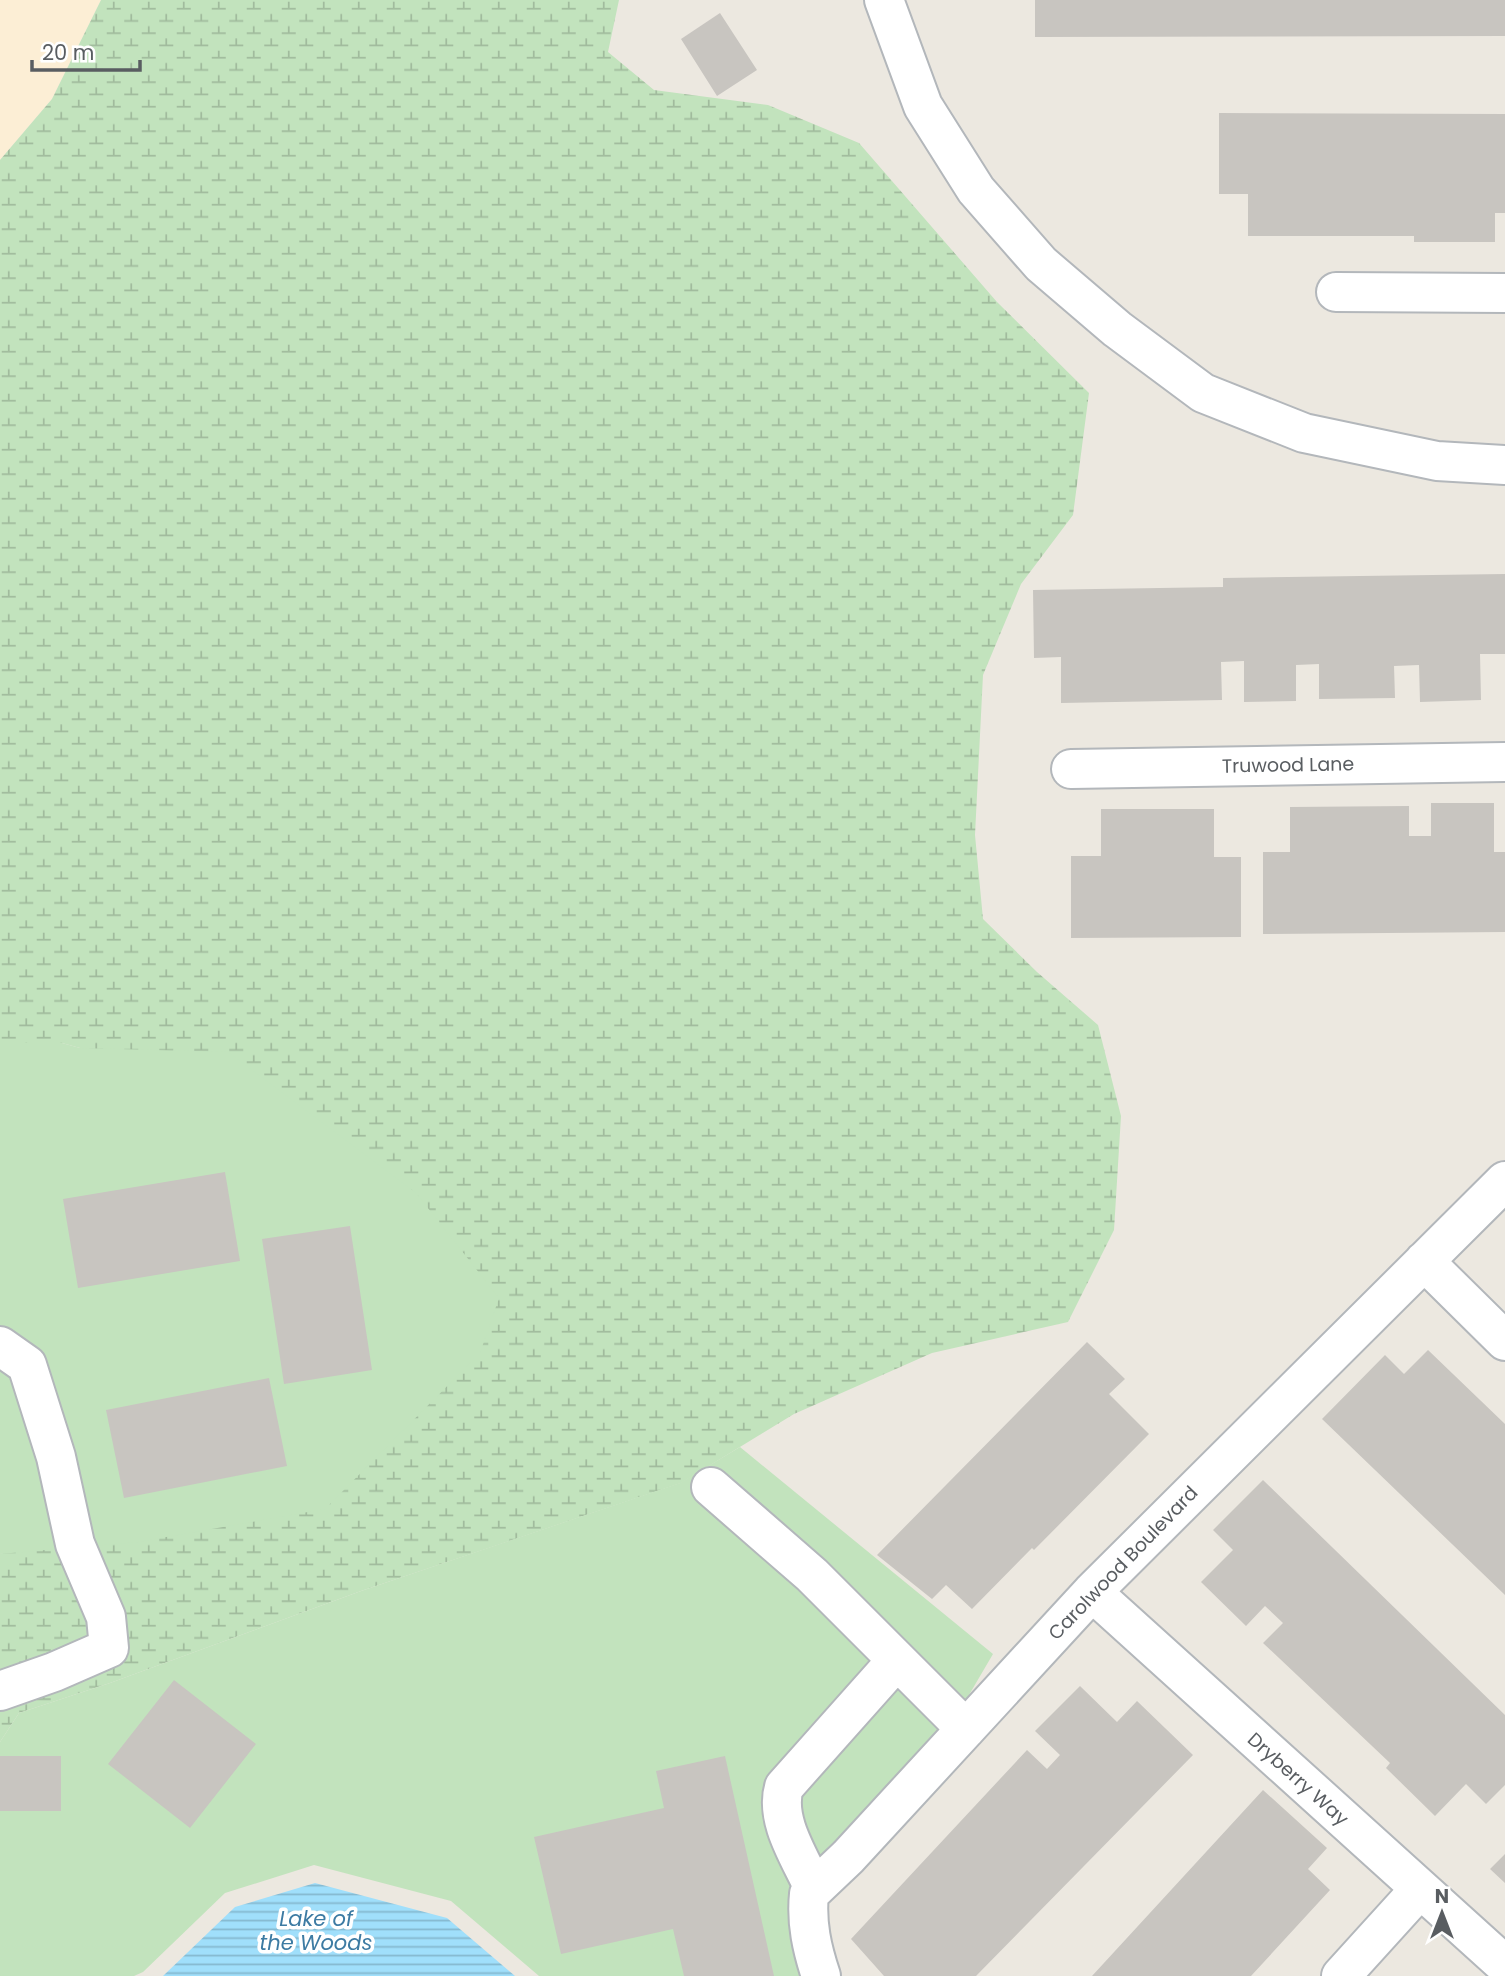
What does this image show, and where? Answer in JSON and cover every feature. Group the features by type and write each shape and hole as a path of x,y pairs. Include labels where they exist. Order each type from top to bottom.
{"street":[{"path":"884,0 923,106 976,190 1041,264 1149,353 1203,393 1304,433 1437,461 1505,465"},
{"path":"1336,292 1505,293"},
{"name":"Truwood Lane","path":"1071,769 1505,762"},
{"name":"Carolwood Boulevard","path":"814,1889 848,1857 1093,1592 1505,1181"},
{"path":"1424,1261 1505,1341"},
{"path":"0,1346 27,1365 55,1457 75,1544 106,1617 109,1648 54,1672 0,1691"},
{"path":"711,1487 812,1575 966,1729"},
{"name":"Dryberry Way","path":"1093,1592 1419,1890 1505,1965"},
{"path":"821,1976 812,1948 807,1912 809,1894 814,1889 785,1826 780,1801 784,1787 897,1660"},
{"path":"1341,1976 1419,1890"}],"shaded area":[{"path":"0,0 101,0 52,99 0,160"}],"green space":[{"path":"101,0 619,0 608,52 654,90 768,105 859,143 997,302 1089,393 1073,515 1021,584 983,675 975,835 983,919 1037,972 1098,1025 1121,1116 1114,1230 1068,1322 932,1353 794,1414 681,1483 361,1591 110,1683 19,1713 0,1742 0,1554 10,1551 80,1048 62,1043 0,1043 0,160 52,99"},
{"path":"0,1043 62,1043 80,1048 228,1052 416,1193 499,1298 480,1353 325,1509 138,1542 0,1554"},
{"path":"740,1447 993,1654 966,1700 836,1841 797,1878 802,1976 539,1976 451,1901 314,1865 225,1893 143,1972 134,1976 0,1976 0,1742 19,1713 110,1683 361,1591 680,1483"}],"water":[{"name":"Lake of the Woods","path":"315,1883 447,1918 515,1976 163,1976 235,1907"}],"building":[{"path":"1035,0 1505,0 1505,36 1035,37"},
{"path":"720,13 757,70 717,96 681,39"},
{"path":"1219,113 1505,114 1505,213 1495,213 1495,242 1414,242 1414,236 1248,236 1248,194 1219,194"},
{"path":"1505,574 1505,654 1480,654 1481,700 1420,702 1419,665 1394,666 1395,698 1319,699 1319,664 1296,665 1296,701 1244,702 1244,661 1221,662 1222,700 1061,703 1061,657 1034,658 1033,590 1223,587 1223,578"},
{"path":"1431,803 1494,803 1494,852 1505,852 1505,932 1263,934 1263,852 1290,852 1290,807 1409,806 1409,836 1431,836"},
{"path":"1101,809 1214,809 1214,857 1241,857 1241,937 1071,938 1071,856 1101,856"},
{"path":"225,1172 240,1261 78,1288 63,1199"},
{"path":"350,1226 372,1370 284,1384 262,1239"},
{"path":"1087,1342 1125,1379 1109,1394 1149,1434 972,1609 946,1585 932,1599 877,1555"},
{"path":"1428,1350 1505,1424 1505,1595 1322,1419 1385,1355 1404,1374"},
{"path":"269,1378 287,1466 124,1498 106,1410"},
{"path":"1263,1480 1505,1715 1505,1785 1486,1804 1466,1784 1435,1816 1386,1768 1390,1763 1263,1643 1283,1623 1265,1606 1246,1626 1201,1582 1233,1550 1213,1530"},
{"path":"174,1680 256,1744 190,1828 108,1764"},
{"path":"1080,1686 1117,1722 1137,1701 1193,1755 976,1976 884,1976 851,1939 1027,1750 1047,1769 1060,1755 1035,1731"},
{"path":"0,1756 61,1756 61,1811 0,1811"},
{"path":"725,1756 774,1976 684,1976 673,1929 561,1954 534,1837 664,1808 656,1771"},
{"path":"1263,1790 1327,1848 1308,1869 1330,1890 1251,1976 1092,1976"},
{"path":"1505,1854 1505,1883 1490,1869"}]}
